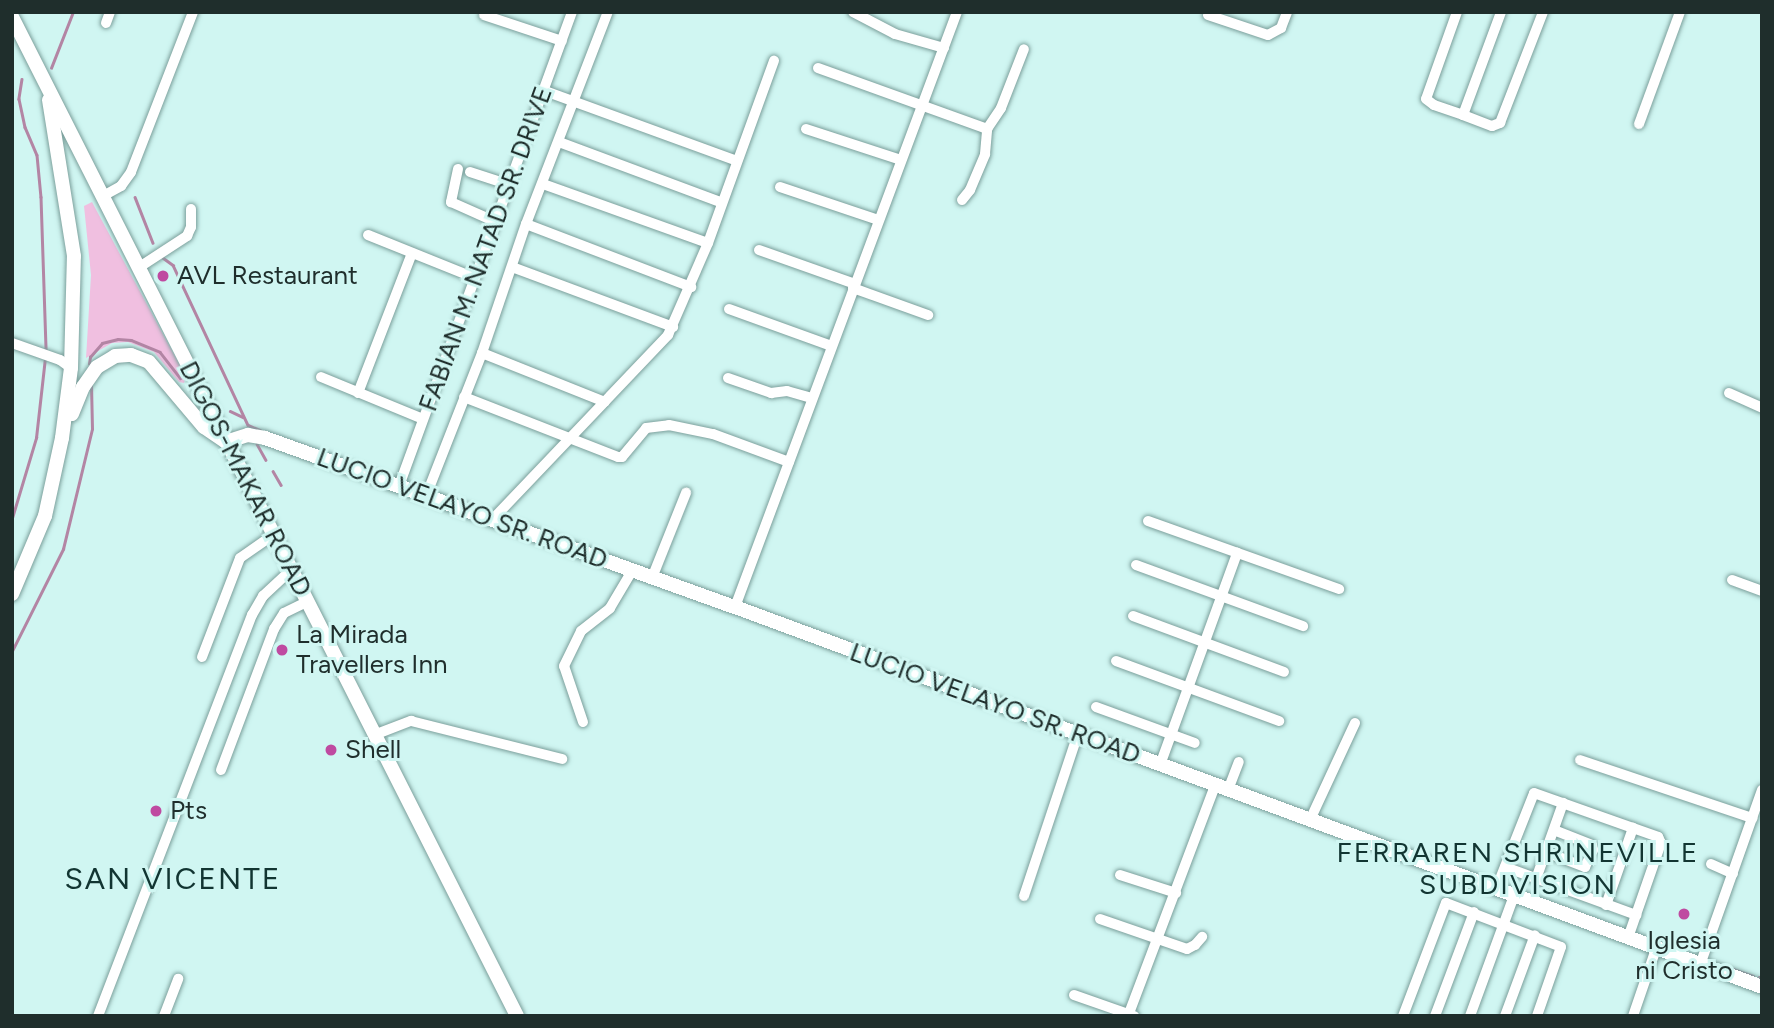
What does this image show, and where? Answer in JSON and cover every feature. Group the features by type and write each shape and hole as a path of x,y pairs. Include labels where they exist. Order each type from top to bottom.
{"main road":[{"name":"DIGOS-MAKAR ROAD","path":"12,16 517,1016"},
{"path":"12,594 45,516 62,438 71,368 75,295 72,230 45,82"},
{"path":"62,438 89,377 106,360 131,355 149,362 204,427 226,442"},
{"name":"LUCIO VELAYO SR. ROAD","path":"226,442 241,435 256,436 400,486 1762,987"}],"street":[{"path":"103,196 121,186 131,172 193,12"},
{"name":"FABIAN M. NATAD SR. DRIVE","path":"400,486 572,12"},
{"path":"426,496 482,353 526,223 608,12"},
{"path":"853,12 895,34 944,48"},
{"path":"735,607 957,12"},
{"path":"1208,15 1268,35 1281,28 1287,12"},
{"path":"1457,12 1426,99 1434,105 1486,124 1500,123 1543,12"},
{"path":"1463,115 1501,12"},
{"path":"1639,124 1680,12"},
{"path":"484,15 562,41"},
{"path":"962,200 970,190 985,154 987,129 1001,107 1024,49"},
{"path":"491,521 673,327 708,243 735,160 774,61"},
{"path":"818,68 987,129"},
{"path":"545,91 735,160"},
{"path":"806,129 901,160"},
{"path":"559,142 720,202"},
{"path":"496,222 451,202 464,171 510,186"},
{"path":"543,184 708,243"},
{"path":"780,187 878,220"},
{"path":"138,268 187,236 191,227 191,209"},
{"path":"526,223 691,286"},
{"path":"368,235 475,278"},
{"path":"759,250 928,315"},
{"path":"358,393 412,253"},
{"path":"512,267 673,327"},
{"path":"729,309 832,346"},
{"path":"12,357 15,344 46,355 71,368"},
{"path":"482,353 605,402"},
{"path":"321,377 423,419"},
{"path":"728,378 771,393 788,391 812,398"},
{"path":"1729,394 1762,408"},
{"path":"464,397 621,457 646,428 669,425 713,435 789,462"},
{"path":"652,578 686,493"},
{"path":"1148,521 1339,589"},
{"path":"202,657 240,558 273,535"},
{"path":"1160,765 1237,553"},
{"path":"1136,565 1303,626"},
{"path":"98,1016 252,615 263,596 290,570"},
{"path":"583,722 564,666 581,631 610,608 632,571"},
{"path":"1732,580 1762,591"},
{"path":"220,770 274,629 284,613 307,602"},
{"path":"1133,616 1284,671"},
{"path":"1116,661 1279,721"},
{"path":"1096,707 1195,743"},
{"path":"374,735 411,721 562,760"},
{"path":"1310,820 1355,723"},
{"path":"1024,896 1078,734"},
{"path":"1580,760 1752,818"},
{"path":"1073,995 1130,1015 1176,893 1221,788 1239,762"},
{"path":"1700,965 1762,790"},
{"path":"1496,889 1534,793 1633,828 1662,840 1628,938"},
{"path":"1536,879 1563,803"},
{"path":"1606,905 1633,828"},
{"path":"1546,852 1585,867 1593,850 1592,845 1554,830"},
{"path":"1711,864 1733,874"},
{"path":"1505,867 1636,915"},
{"path":"1120,874 1176,893"},
{"path":"1470,1016 1514,896"},
{"path":"1403,1016 1445,904 1504,923 1562,949 1537,1016"},
{"path":"1435,1016 1474,912"},
{"path":"1101,919 1187,948 1195,945 1202,937"},
{"path":"1505,1016 1535,936"},
{"path":"1633,1016 1656,948"},
{"path":"164,1016 178,979"}],"shaded area":[{"path":"92,202 186,377 184,383 179,382 154,352 128,342 112,343 86,358 91,275 84,206"}],"waterway":[{"path":"51,68 73,12"},
{"path":"22,79 19,99 25,127 37,155 41,197 46,351"},
{"path":"135,197 153,243"},
{"path":"162,257 173,265 248,425 260,430"},
{"path":"89,364 90,357 102,343 118,339 131,340 160,352 180,378"},
{"path":"12,518 36,438 45,358"},
{"path":"12,651 63,549 92,429 91,386"},
{"path":"230,411 243,417"},
{"path":"257,444 266,460"},
{"path":"273,471 281,485"},
{"path":"1733,969 1753,976"}],"place":[{"name":"AVL Restaurant","path":"163,276"},
{"name":"La Mirada Travellers Inn","path":"282,650"},
{"name":"Shell","path":"331,750"},
{"name":"Pts","path":"156,811"},
{"name":"Iglesia ni Cristo","path":"1684,914"}],"district":[{"name":"FERRAREN SHRINEVILLE SUBDIVISION","path":"1518,868"},
{"name":"SAN VICENTE","path":"173,879"}]}
